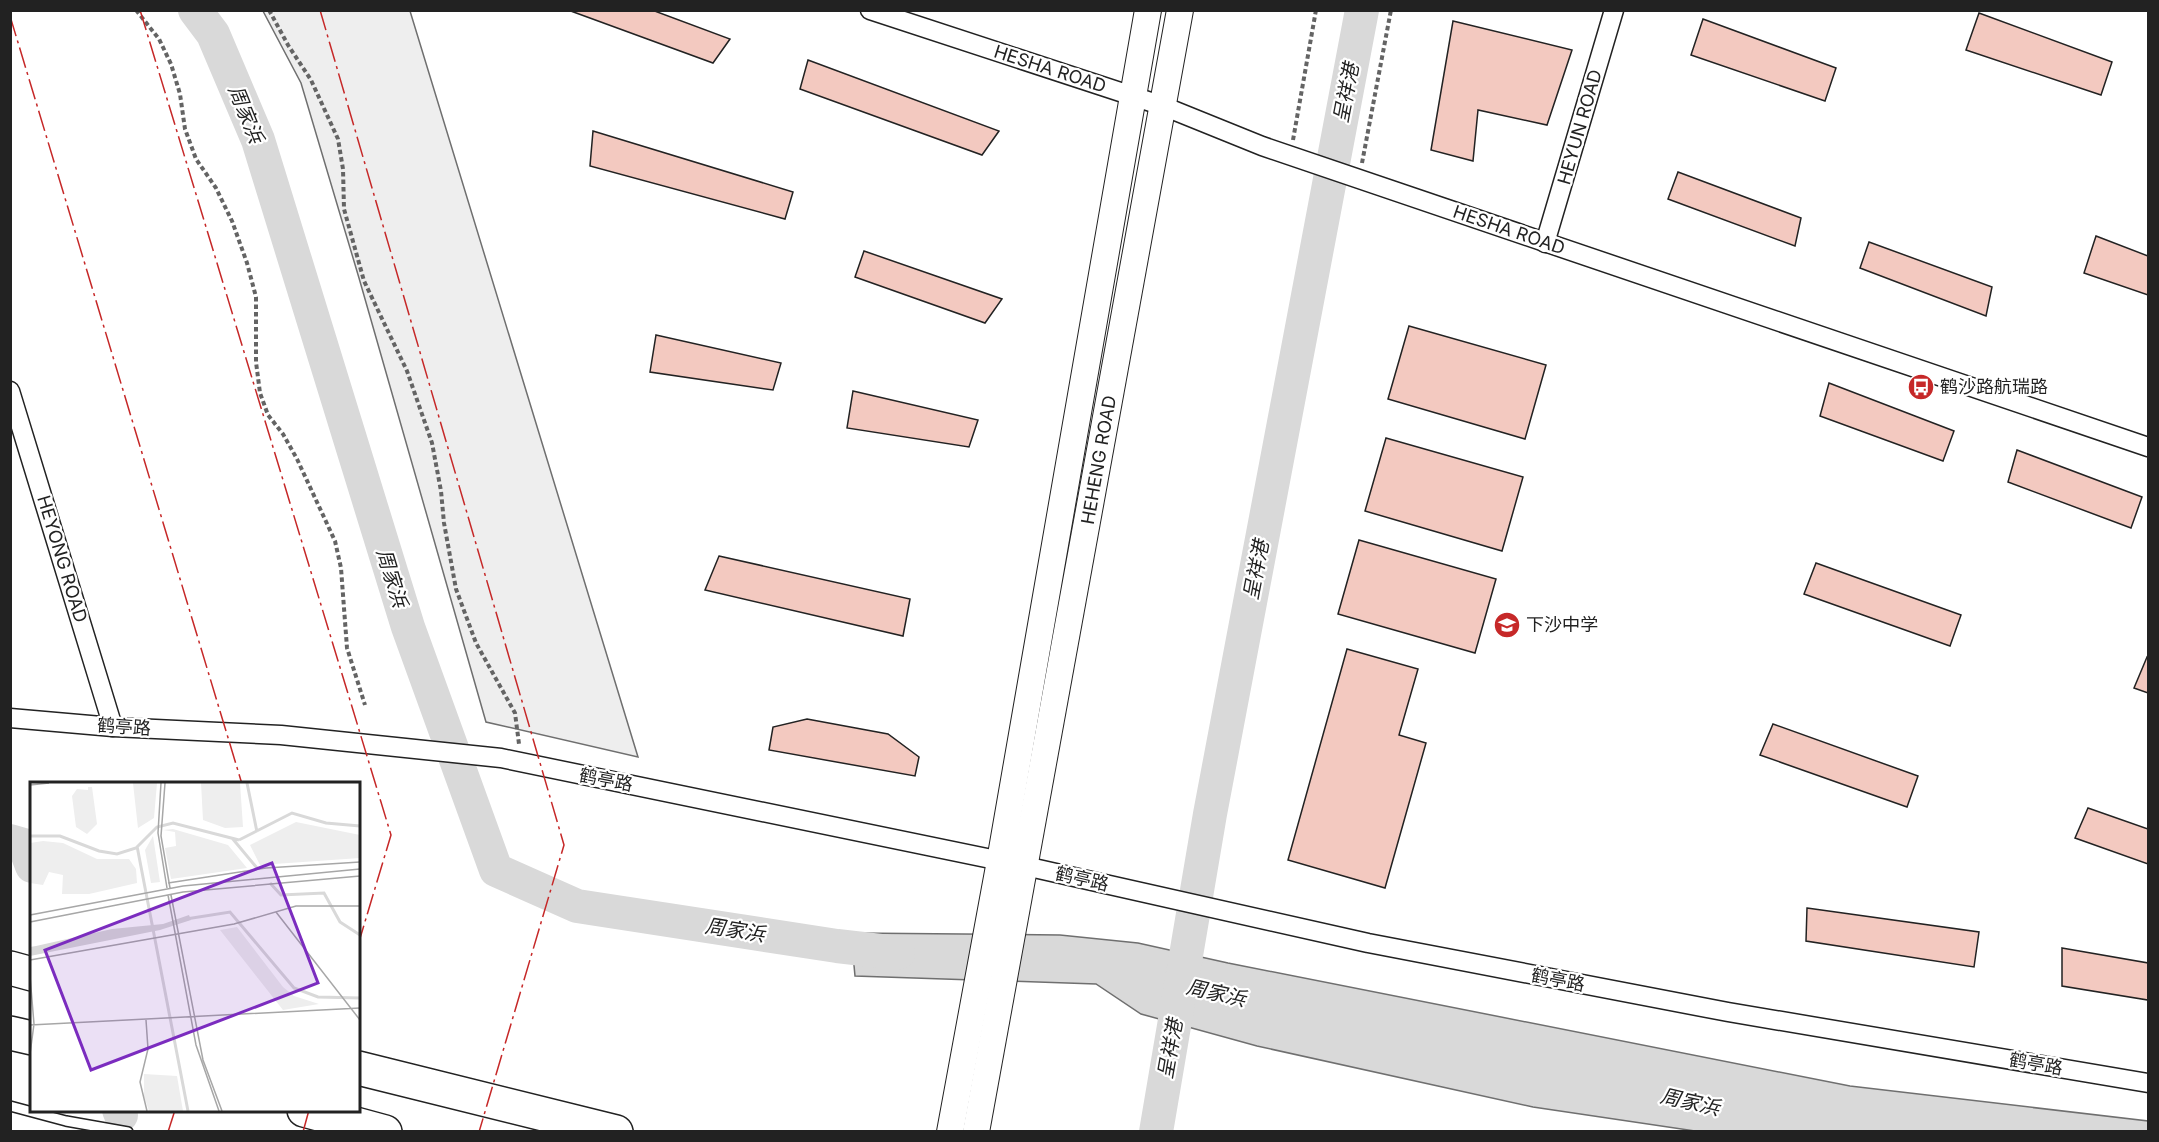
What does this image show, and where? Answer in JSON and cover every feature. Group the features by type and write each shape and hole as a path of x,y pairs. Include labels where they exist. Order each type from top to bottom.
{"highway":[{"path":"10,968 30,973"},
{"path":"10,1033 30,1038"},
{"path":"360,1068 616,1131"},
{"path":"312,1112 385,1131"}],"street":[{"name":"HESHA ROAD","path":"870,10 1162,105 1290,156 2148,447"},
{"name":"HEHENG ROAD","path":"950,1131 1000,861 1131,96 1148,10"},
{"name":"HEHENG ROAD","path":"976,1131 1180,10"},
{"name":"HEYUN ROAD","path":"1545,243 1614,10"},
{"name":"HEYONG ROAD","path":"10,391 113,727"},
{"name":"鹤亭路","path":"10,718 113,727 281,735 501,758 1025,866 1368,943 1728,1012 2148,1083"}],"lane":[{"path":"10,1106 30,1111"},
{"path":"32,1112 66,1121 128,1131"}],"path":[{"path":"136,10 159,39 171,64 180,94 185,129 196,159 216,188 232,221 247,263 255,297 256,362 260,393 268,415 283,434 297,459 335,541 341,568 347,648 364,705"},
{"path":"269,10 311,80 338,139 343,169 344,209 364,281 407,371 432,443 456,589 476,643 515,713 521,762"},
{"path":"1290,156 1316,10"},
{"path":"1359,179 1390,10"}],"shaded area":[{"path":"263,11 410,11 638,757 486,722 301,83"}],"water":[{"path":"851,933 1060,935 1138,943 1228,963 1850,1086 2148,1121 2148,1131 1695,1131 1533,1107 1257,1046 1141,1014 1096,984 855,976"}],"building":[{"path":"568,10 652,10 730,39 713,63"},
{"path":"1979,13 2112,62 2101,95 1966,50"},
{"path":"1703,19 1836,68 1825,101 1691,55"},
{"path":"1453,21 1572,50 1547,125 1478,110 1473,161 1431,150"},
{"path":"808,60 999,131 982,155 800,89"},
{"path":"593,131 793,192 785,219 590,166"},
{"path":"1678,172 1801,218 1795,246 1668,199"},
{"path":"2096,236 2148,256 2148,295 2084,273"},
{"path":"1869,242 1992,287 1986,316 1860,268"},
{"path":"864,251 1002,299 985,323 855,277"},
{"path":"1409,326 1546,365 1525,439 1388,399"},
{"path":"656,335 781,363 773,390 650,372"},
{"path":"1829,383 1954,431 1943,461 1820,416"},
{"path":"853,391 978,420 969,447 847,428"},
{"path":"1386,438 1523,477 1502,551 1365,511"},
{"path":"2017,450 2142,497 2131,528 2008,482"},
{"path":"1359,540 1496,579 1475,653 1338,614"},
{"path":"719,556 910,599 903,636 705,590"},
{"path":"1816,563 1961,615 1950,646 1804,594"},
{"path":"1347,649 1418,669 1399,735 1426,743 1385,888 1288,860"},
{"path":"2148,658 2148,693 2134,688"},
{"path":"807,719 888,734 919,757 915,776 769,750 773,727"},
{"path":"1773,724 1918,776 1907,807 1760,755"},
{"path":"2088,808 2148,829 2148,864 2075,838"},
{"path":"1807,908 1979,932 1974,967 1806,941"},
{"path":"2062,948 2148,963 2148,1000 2062,986"}],"waterway":[{"name":"周家浜","path":"195,10 213,34 258,140 408,627 496,870 577,906 837,946 898,953"},
{"name":"呈祥港","path":"1156,1132 1210,814 1362,10"},
{"path":"10,841 24,845 30,861"}],"power":[{"path":"140,10 391,835 360,938"},
{"path":"320,10 564,845 479,1132"},
{"path":"10,16 241,782"},
{"path":"168,1132 174,1112"},
{"path":"303,1132 308,1112"}],"place":[{"name":"鹤沙路航瑞路","path":"1921,387"},
{"name":"下沙中学","path":"1507,625"}]}
